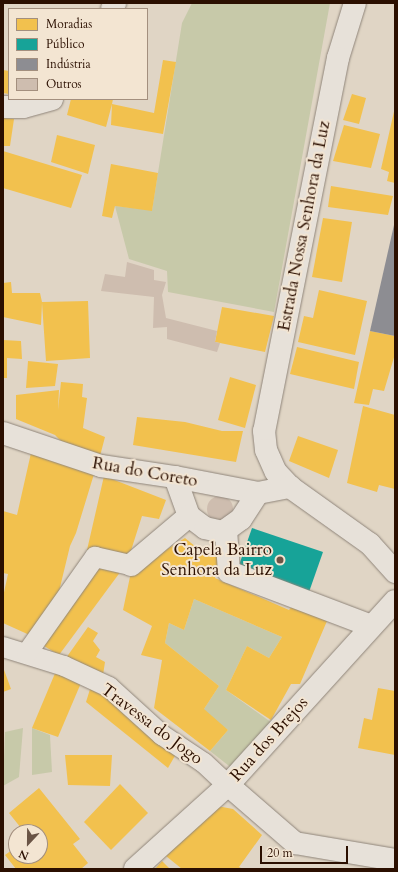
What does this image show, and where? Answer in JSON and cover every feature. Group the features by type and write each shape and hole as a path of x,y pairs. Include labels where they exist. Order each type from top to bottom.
{"street":[{"name":"Estrada Nossa Senhora da Luz","path":"355,3 338,58 264,431 266,450 276,472 290,487 370,544 395,572"},
{"path":"3,107 23,107 48,100"},
{"name":"Rua do Coreto","path":"3,433 101,466 175,477 258,493 290,487"},
{"path":"175,477 189,516 205,528 223,532 241,519 258,493"},
{"path":"26,653 95,557 131,565 189,516"},
{"path":"226,530 229,572 371,626"},
{"name":"Rua dos Brejos","path":"135,869 228,785 395,601"},
{"name":"Travessa do Jogo","path":"3,647 26,653 109,687 162,735 204,763 228,785"},
{"path":"228,785 295,843 395,860"}],"green space":[{"path":"192,3 330,3 274,312 168,292 167,271 129,259 115,206 152,210 182,23"},
{"path":"194,599 282,637 269,658 247,646 226,690 279,728 238,773 210,751 228,730 202,712 219,686 165,643 169,623 184,630"},
{"path":"23,728 19,777 3,786 5,732"},
{"path":"32,728 50,735 52,772 32,775"}],"building: Moradias":[{"path":"163,60 176,62 163,134 111,125 112,104 154,113"},
{"path":"3,70 8,71 8,94 3,93"},
{"path":"352,94 366,98 359,124 343,120"},
{"path":"71,100 113,100 106,127 67,115"},
{"path":"395,107 395,183 387,181 389,172 381,169"},
{"path":"3,118 14,119 10,146 3,146"},
{"path":"344,125 380,134 371,168 333,161"},
{"path":"57,135 95,145 88,174 51,162"},
{"path":"3,151 82,175 71,208 3,188"},
{"path":"111,164 158,173 152,211 115,206 112,218 102,216"},
{"path":"331,186 393,196 388,215 328,207"},
{"path":"323,218 352,222 342,282 312,277"},
{"path":"11,282 12,293 40,293 42,302 88,301 90,358 46,361 42,303 41,325 3,317 3,283"},
{"path":"319,290 367,301 355,355 298,342 304,316 313,318"},
{"path":"222,307 274,316 265,352 215,342"},
{"path":"370,331 395,336 395,354 384,391 373,389 369,405 354,403"},
{"path":"3,340 21,341 22,359 7,358 7,378 3,378"},
{"path":"297,347 359,362 354,389 290,374"},
{"path":"28,361 58,364 55,386 26,388"},
{"path":"230,377 256,385 245,428 218,420"},
{"path":"61,382 83,384 82,397 87,398 83,428 105,437 100,456 64,444 55,435 16,419 16,395 59,390 58,410"},
{"path":"363,406 395,415 395,489 379,485 377,492 347,483"},
{"path":"137,417 185,422 222,431 243,431 236,462 133,445"},
{"path":"298,436 338,450 329,478 289,461"},
{"path":"31,453 94,474 76,533 70,546 55,608 34,637 3,623 3,597 8,574 3,573 3,511 17,515"},
{"path":"104,476 166,500 159,519 142,516 128,560 87,550"},
{"path":"185,538 196,547 221,558 215,578 289,610 293,605 327,621 300,684 291,684 271,720 226,690 247,646 269,658 282,637 194,599 184,630 169,623 165,643 219,686 204,709 228,730 210,751 154,708 162,660 141,655 152,626 123,610 131,572"},
{"path":"102,560 121,571 59,655 39,643"},
{"path":"88,627 98,633 93,641 100,650 96,657 105,662 103,675 66,658"},
{"path":"3,667 11,689 3,692"},
{"path":"56,671 81,683 58,737 32,728"},
{"path":"91,686 122,706 176,754 168,768 86,702"},
{"path":"378,688 395,691 395,755 358,748 364,718 372,720"},
{"path":"65,755 112,755 110,786 68,785"},
{"path":"120,784 148,813 111,850 84,822"},
{"path":"39,788 80,839 73,844 88,863 81,869 16,869 12,864 48,864 48,824 18,824 9,813"},
{"path":"217,806 233,809 262,835 239,867 243,869 182,869 166,856"},
{"path":"162,861 170,869 155,869"}],"building: Público":[{"name":"Capela Bairro Senhora da Luz","path":"252,528 323,552 309,592 238,568"}],"building: Indústria":[{"path":"394,225 395,226 395,336 370,331"}],"building: Outros":[{"path":"127,262 154,270 154,280 166,282 162,295 166,318 217,331 215,342 220,343 217,352 167,339 167,327 153,328 154,297 101,291 105,274 125,277"},
{"path":"220,496 229,500 233,509 229,518 220,522 211,518 207,509 211,500"}],"place":[{"name":"Capela Bairro Senhora da Luz","path":"280,560"}]}
